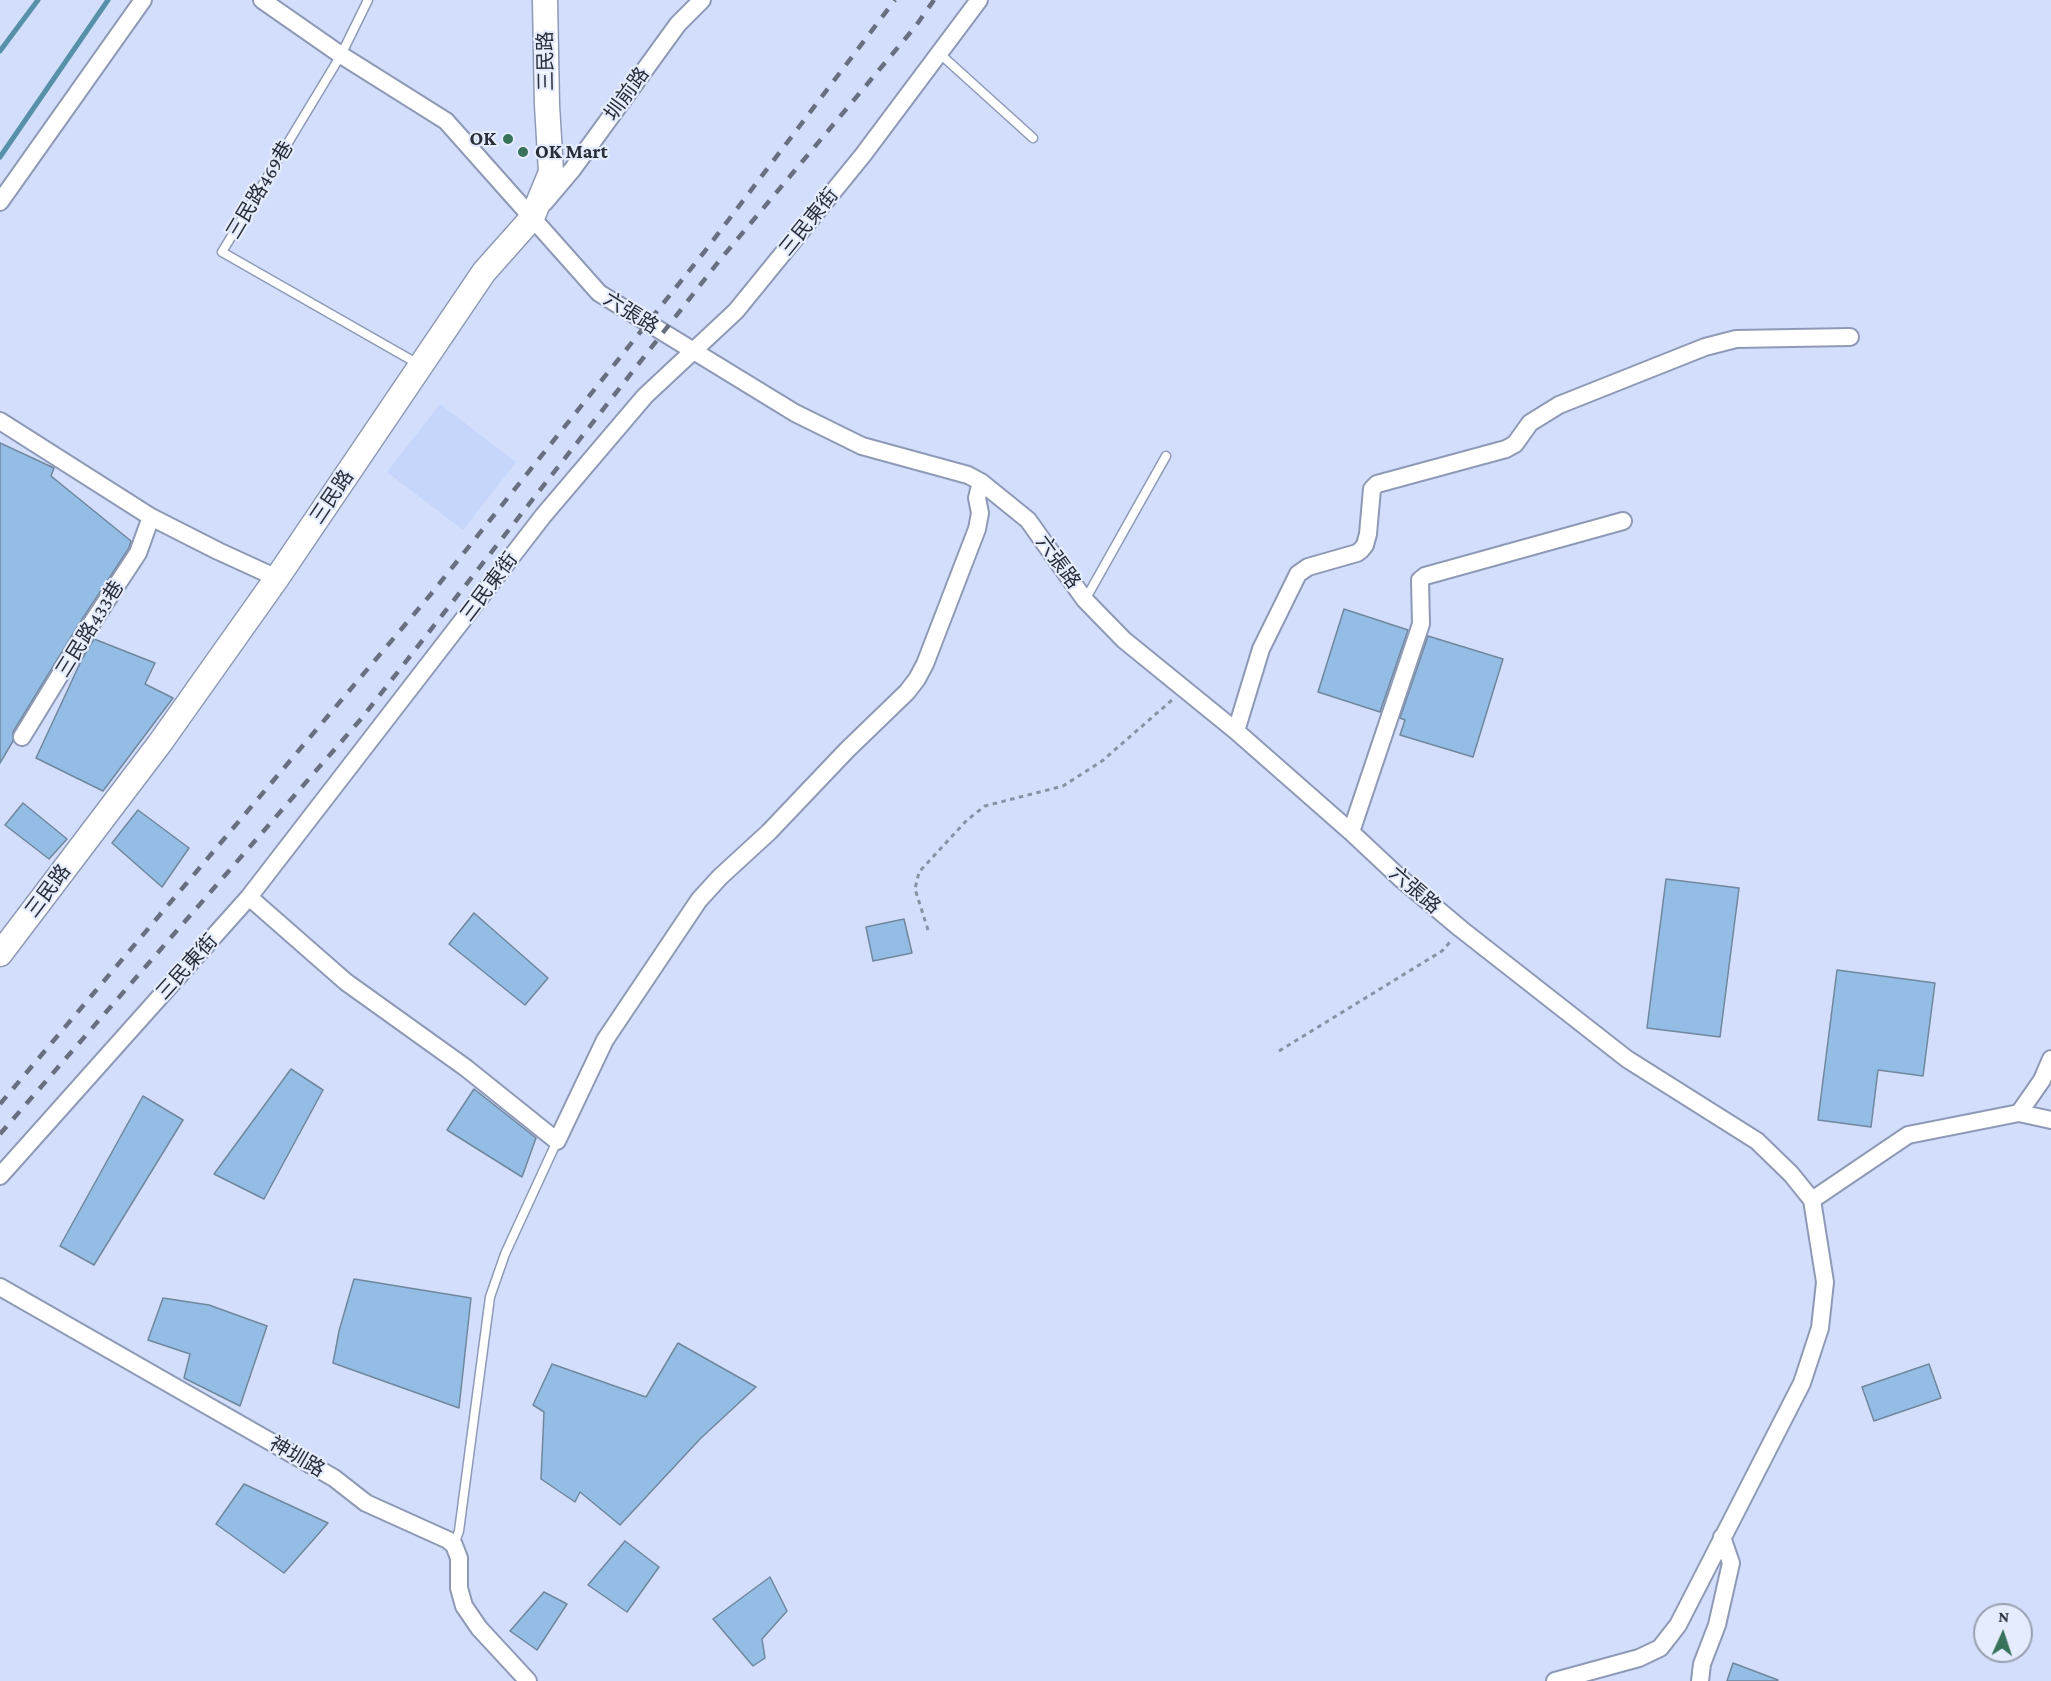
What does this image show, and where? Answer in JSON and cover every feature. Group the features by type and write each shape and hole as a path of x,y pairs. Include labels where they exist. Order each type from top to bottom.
{"street":[{"path":"0,202 143,0"},
{"name":"六張路","path":"262,0 341,55 446,121 599,293 795,413 862,446 968,475 981,482 1028,520 1085,600 1124,640 1236,731 1352,832 1399,877 1461,929 1626,1059 1756,1141 1791,1174 1812,1200"},
{"name":"三民路","path":"0,954 159,743 277,578 484,272 532,218 551,172 546,105 545,0"},
{"name":"圳前路","path":"532,218 572,170 678,24 702,0"},
{"name":"三民東街","path":"0,1176 249,897 543,516 645,396 736,311 863,155 979,0"},
{"path":"1236,731 1261,650 1298,574 1308,567 1361,550 1367,540 1372,489 1377,484 1506,449 1515,444 1530,423 1559,405 1705,347 1736,339 1850,337"},
{"path":"0,421 151,518 277,578"},
{"path":"249,897 346,982 466,1068 557,1141 604,1040 703,895 720,876 769,832 917,680 977,529 980,513 977,498 981,482"},
{"name":"三民路433巷","path":"22,737 138,553 151,518"},
{"path":"1352,832 1421,624 1420,580 1425,576 1623,521"},
{"path":"2019,1113 2042,1080 2051,1059"},
{"path":"1555,1681 1639,1658 1660,1648 1678,1625 1802,1383 1820,1328 1825,1282 1812,1200 1908,1135 2019,1113 2051,1120"},
{"name":"神圳路","path":"0,1287 334,1478 366,1503 448,1540 454,1545"},
{"path":"1700,1681 1702,1664 1717,1625 1731,1563 1722,1536"},
{"path":"454,1545 459,1558 459,1588 464,1606 478,1628 528,1681"}],"lane":[{"path":"341,55 368,0"},
{"path":"939,53 1033,138"},
{"name":"三民路469巷","path":"341,55 222,252 420,366"},
{"path":"1085,600 1167,456"},
{"path":"454,1545 459,1531 490,1297 502,1262 557,1141"}],"path":[{"path":"928,930 915,889 918,872 968,820 985,806 1063,786 1102,761 1184,689"},
{"path":"1279,1051 1442,951 1461,929"}],"shaded area":[{"path":"440,404 516,462 463,530 387,472"}],"building":[{"path":"0,443 54,468 51,476 131,541 129,548 13,732 13,741 0,763"},
{"path":"1344,609 1408,630 1380,712 1318,692"},
{"path":"1428,636 1503,659 1473,757 1400,735 1405,720 1400,718"},
{"path":"94,639 155,663 145,684 173,698 103,791 36,758 82,659"},
{"path":"23,803 67,839 49,859 5,825"},
{"path":"138,810 189,848 162,887 112,843"},
{"path":"1666,879 1739,888 1720,1037 1647,1028"},
{"path":"474,913 548,978 525,1005 449,944"},
{"path":"904,919 912,953 873,961 866,927"},
{"path":"1837,970 1935,983 1923,1076 1878,1070 1871,1127 1818,1120"},
{"path":"291,1069 323,1090 264,1199 214,1174"},
{"path":"474,1089 536,1138 522,1177 447,1130"},
{"path":"143,1096 183,1120 94,1265 60,1246"},
{"path":"354,1279 471,1298 459,1408 333,1363 339,1331"},
{"path":"163,1298 209,1305 267,1326 240,1406 184,1378 190,1354 148,1340"},
{"path":"678,1343 756,1387 700,1439 620,1525 580,1492 575,1502 541,1479 544,1412 533,1405 552,1364 646,1397"},
{"path":"1929,1364 1941,1398 1874,1421 1862,1387"},
{"path":"244,1484 328,1523 284,1573 216,1524"},
{"path":"625,1541 659,1567 627,1612 588,1585"},
{"path":"770,1577 787,1611 762,1639 765,1658 753,1666 713,1619"},
{"path":"544,1592 567,1604 537,1650 510,1631"},
{"path":"1733,1663 1778,1680 1727,1681"}],"waterway":[{"path":"0,51 38,0"},
{"path":"0,157 108,0"}],"railway":[{"path":"0,1104 431,594 705,251 895,0"},
{"path":"0,1134 361,719 719,261 915,27 934,0"}],"place":[{"name":"OK","path":"508,139"},
{"name":"OK Mart","path":"523,152"}]}
